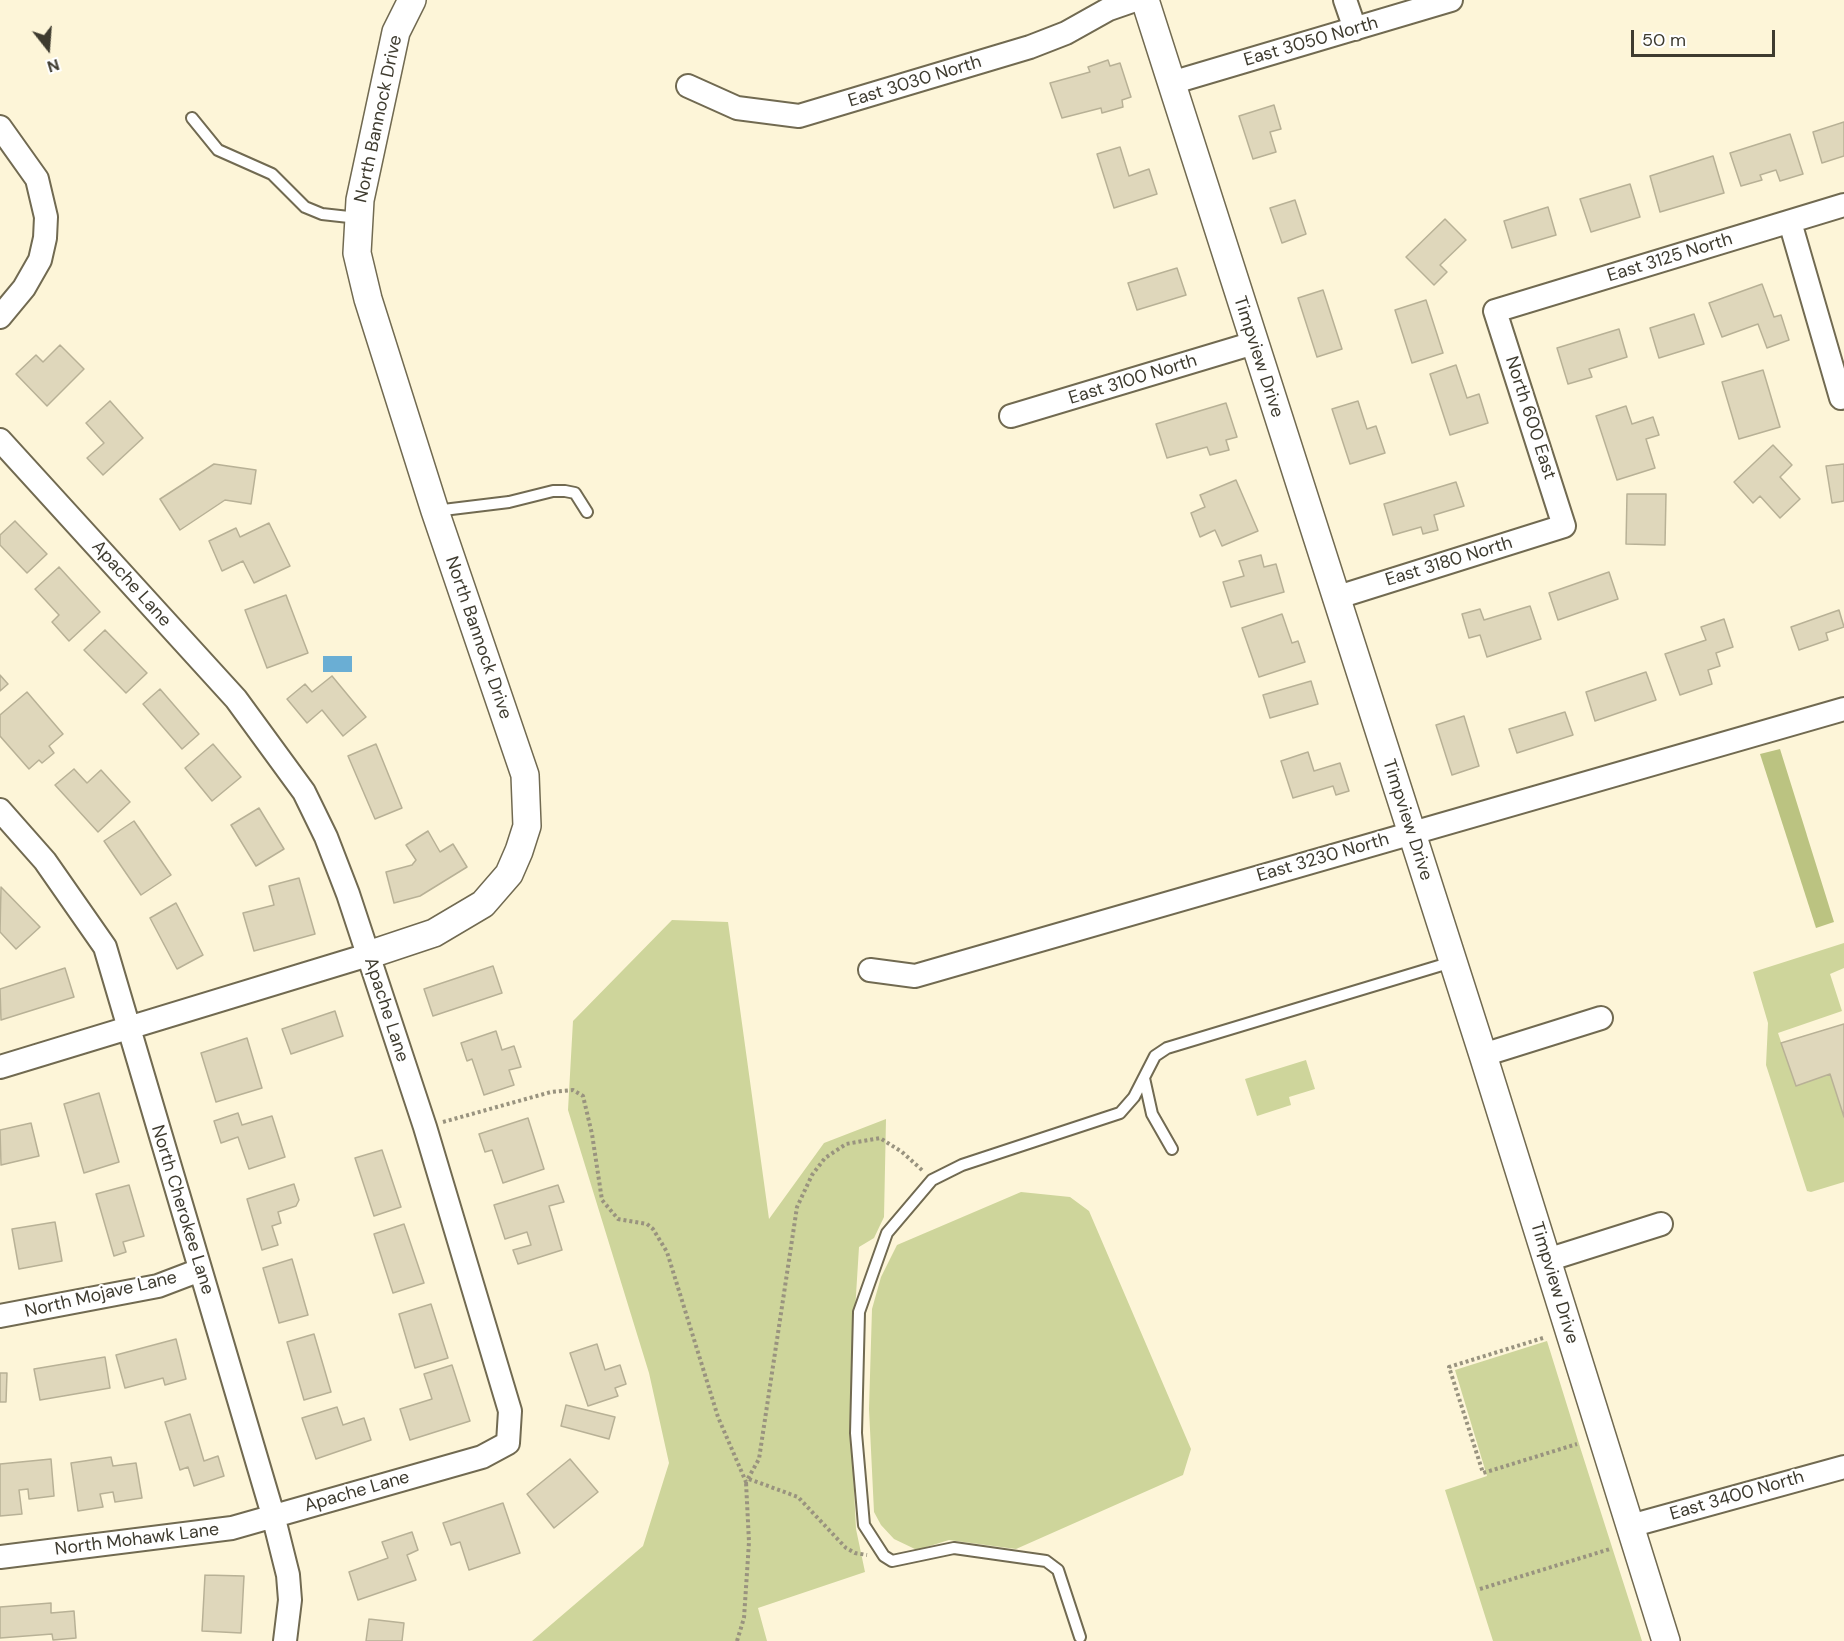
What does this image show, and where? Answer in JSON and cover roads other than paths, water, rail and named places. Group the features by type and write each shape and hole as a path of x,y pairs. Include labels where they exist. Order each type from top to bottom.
{"street":[{"name":"North Bannock Drive","path":"0,1067 434,933 483,904 508,874 519,851 527,826 525,775 435,511 368,299 357,254 360,200 396,32 412,0"},
{"name":"East 3030 North","path":"688,86 738,108 799,116 1030,47 1066,33 1109,9 1135,0"},
{"name":"Timpview Drive","path":"1145,0 1483,1055 1666,1641"},
{"path":"1345,0 1355,29"},
{"name":"East 3050 North","path":"1171,83 1451,0"},
{"path":"0,127 37,179 46,217 45,238 40,260 24,288 0,317"},
{"name":"East 3125 North","path":"1495,311 1844,205"},
{"path":"1790,222 1841,398"},
{"name":"North 600 East","path":"1495,311 1564,526"},
{"name":"East 3100 North","path":"1011,416 1254,343"},
{"name":"Apache Lane","path":"0,440 236,699 298,783 326,837 368,955 425,1127 510,1411 508,1443 482,1457 273,1515"},
{"name":"East 3180 North","path":"1335,598 1564,526"},
{"name":"East 3230 North","path":"870,970 915,976 1844,709"},
{"name":"North Cherokee Lane","path":"0,810 45,861 105,947 121,992 127,1026 273,1515 288,1575 290,1611 285,1641"},
{"path":"1483,1055 1601,1018"},
{"path":"1547,1260 1661,1224"},
{"name":"North Mojave Lane","path":"0,1316 158,1286 200,1270"},
{"name":"East 3400 North","path":"1630,1526 1844,1467"},
{"name":"North Mohawk Lane","path":"0,1557 232,1528 273,1515"}],"lane":[{"path":"192,118 218,150 272,174 305,207 322,214 359,219"},
{"path":"435,511 509,502 553,491 565,491 574,493 587,512"},
{"path":"1080,1636 1058,1570 1046,1561 954,1548 892,1561 884,1556 864,1525 856,1433 858,1312 887,1233 932,1180 962,1165 1120,1113 1134,1097 1155,1056 1167,1048 1452,962"},
{"path":"1144,1078 1152,1114 1172,1149"}],"water":[{"path":"323,656 352,656 352,672 323,672"}]}
